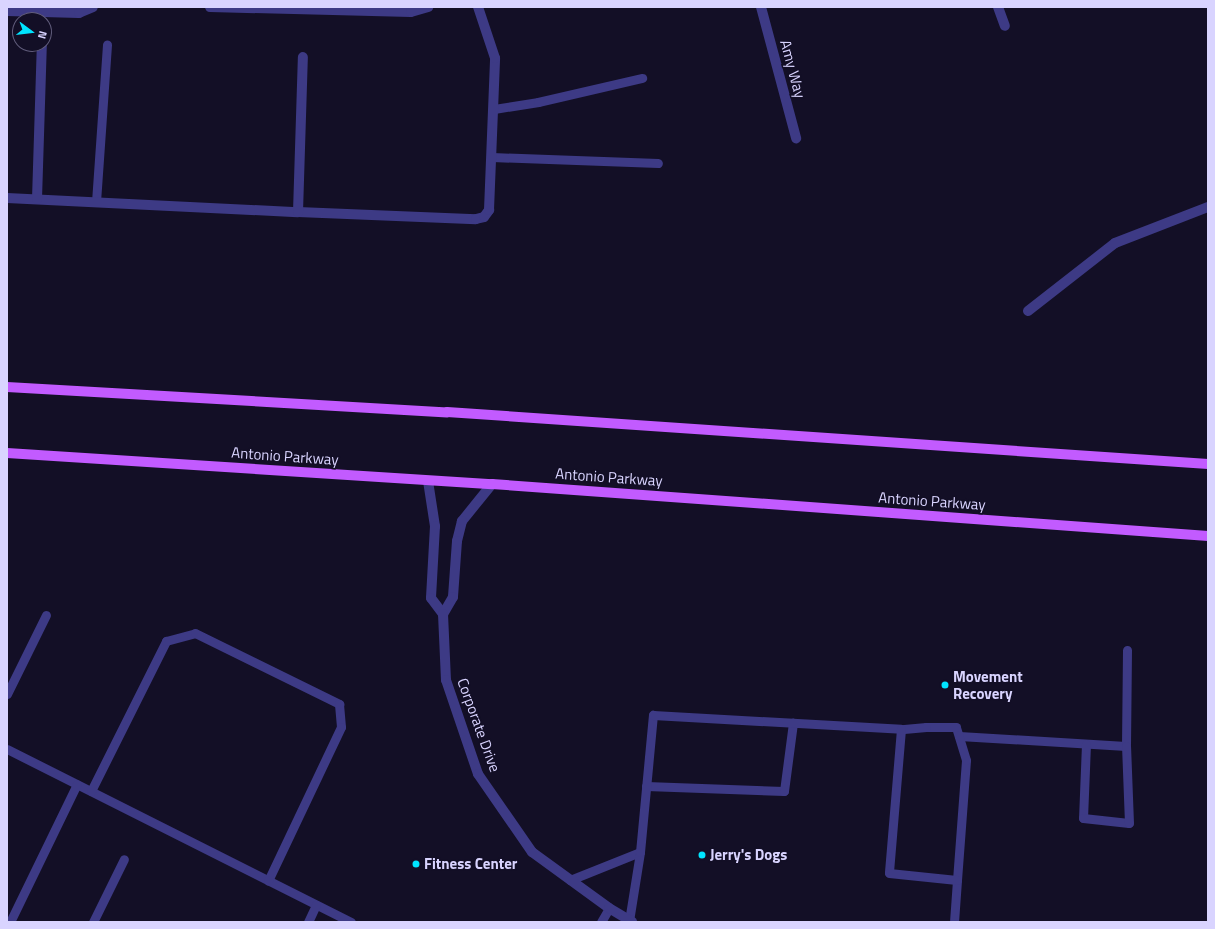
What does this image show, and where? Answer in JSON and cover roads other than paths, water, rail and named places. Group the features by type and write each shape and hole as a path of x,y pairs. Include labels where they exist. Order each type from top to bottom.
{"main road":[{"path":"7,387 447,412 1208,464"},
{"name":"Antonio Parkway","path":"7,453 492,484 1208,536"}],"street":[{"path":"52,13 79,13 93,7"},
{"path":"210,7 411,12 428,7"},
{"path":"7,198 298,212 476,219 484,217 490,210 495,58 478,7"},
{"name":"Amy Way","path":"761,7 796,138"},
{"path":"998,7 1005,26"},
{"path":"7,11 26,12"},
{"path":"37,199 42,52"},
{"path":"298,212 303,57"},
{"path":"1028,311 1115,243 1208,207"},
{"path":"428,481 434,526 431,598 443,614 453,597 457,541 462,521 492,484"},
{"name":"Corporate Drive","path":"443,614 446,680 478,774 532,852 609,908 630,921"}],"lane":[{"path":"96,202 107,44"},
{"path":"494,109 538,102 642,78"},
{"path":"492,157 658,163"},
{"path":"7,694 46,615"},
{"path":"91,791 166,641 196,633 339,704 341,727 268,881"},
{"path":"1086,744 1083,818 1129,823 1126,746 1127,650"},
{"path":"630,921 640,852 654,715 902,729 956,727 966,760 954,922"},
{"path":"646,786 784,792 793,723"},
{"path":"902,729 889,873 957,880"},
{"path":"959,736 1126,746"},
{"path":"7,749 316,906 351,922"},
{"path":"10,922 77,784"},
{"path":"570,880 640,852"},
{"path":"93,922 124,859"},
{"path":"308,922 316,906"},
{"path":"601,922 609,908"}],"place":[{"name":"Movement Recovery","path":"945,685"},
{"name":"Jerry's Dogs","path":"702,855"},
{"name":"Fitness Center","path":"416,864"}]}
